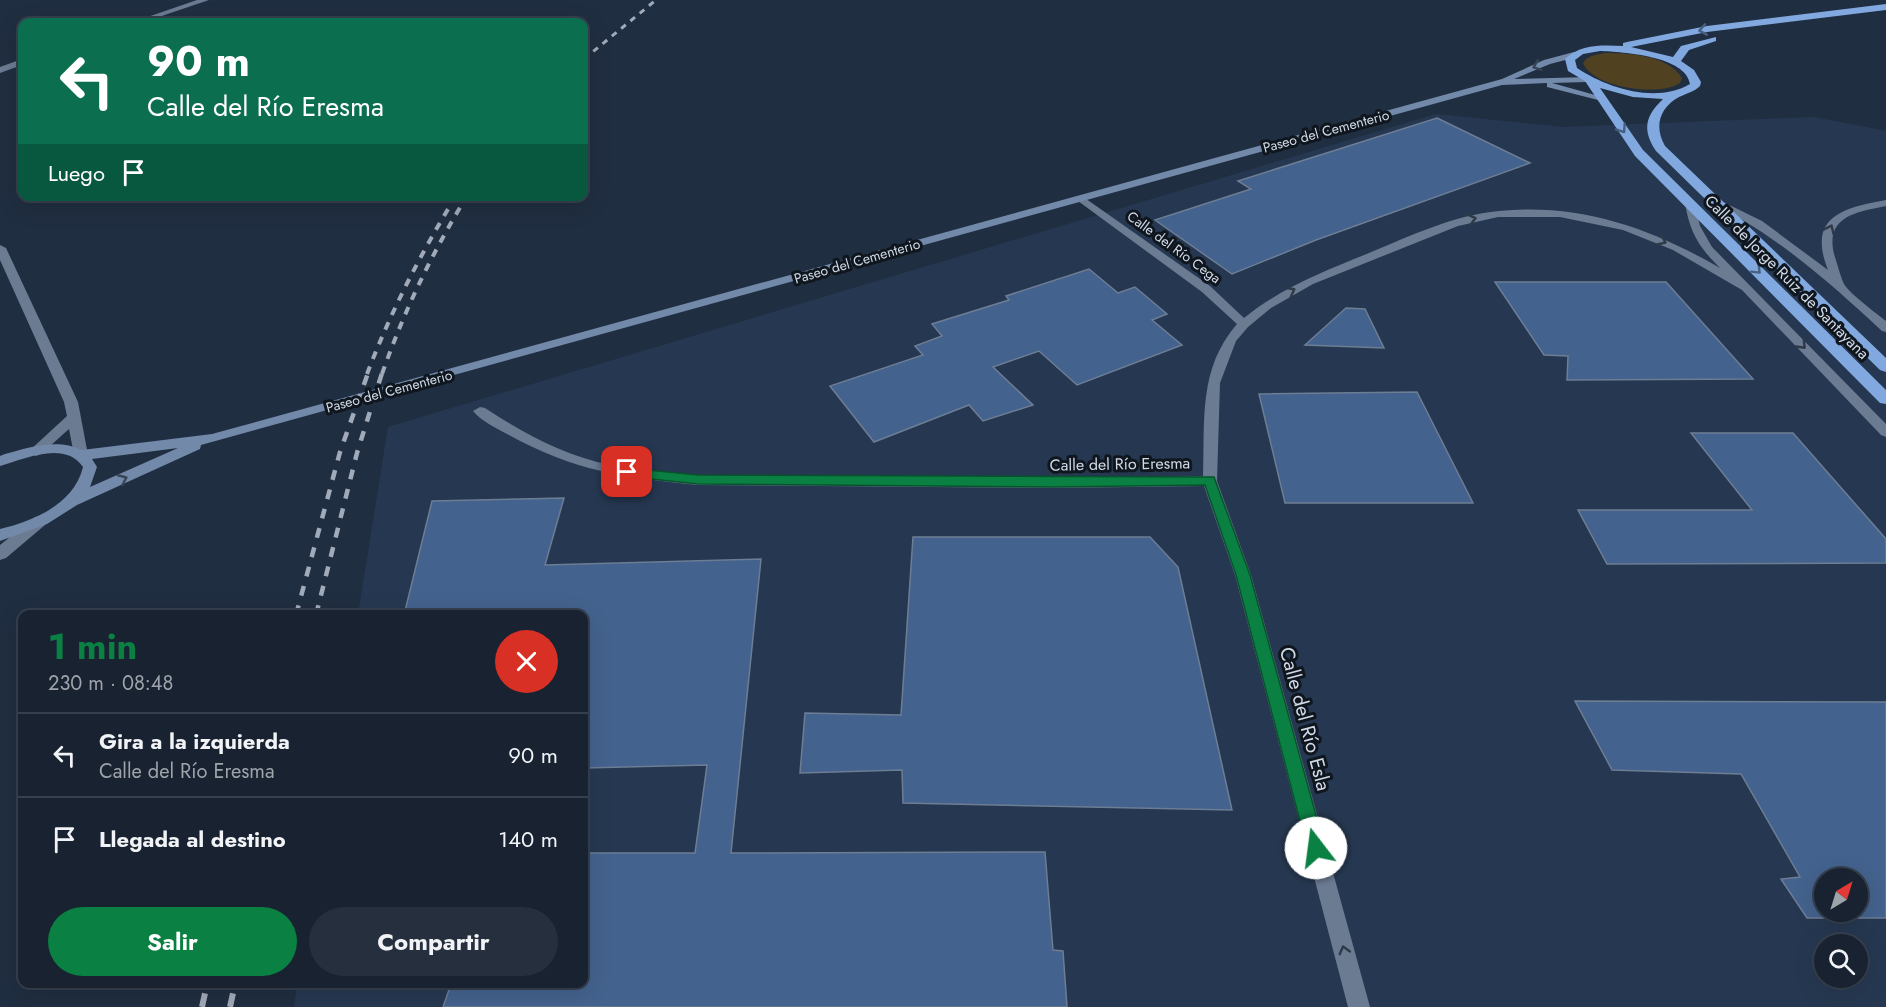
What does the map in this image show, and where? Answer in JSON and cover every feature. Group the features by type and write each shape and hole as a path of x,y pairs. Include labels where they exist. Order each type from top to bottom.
{"highway":[{"path":"1574,55 1589,49 1612,48 1707,29 1886,7"},
{"path":"1675,62 1685,48 1712,39 1886,17"},
{"path":"1589,80 1632,93 1675,94 1691,90 1696,82 1690,72 1675,62 1638,51 1612,48"},
{"name":"Calle de Jorge Ruiz de Santayana","path":"1574,55 1570,59 1572,69 1589,80 1639,153 1886,399"},
{"name":"Calle de Jorge Ruiz de Santayana","path":"1675,94 1655,114 1652,133 1660,148 1886,368"}],"main road":[{"name":"Paseo del Cementerio","path":"1502,82 1516,74 1574,55"},
{"name":"Paseo del Cementerio","path":"0,461 36,451 69,450 81,455 212,439 1502,82 1589,80"},
{"name":"Paseo del Cementerio","path":"1532,81 1603,100"},
{"name":"Paseo del Cementerio","path":"69,503 212,439"},
{"path":"0,535 40,521 69,503 79,493 90,475 87,460 81,455"}],"street":[{"path":"149,18 205,0"},
{"path":"0,70 18,63"},
{"name":"Calle de Jorge Ruiz de Santayana","path":"1709,198 1756,222 1839,283 1886,328"},
{"name":"Calle del Río Cega","path":"1082,199 1206,289 1244,324"},
{"name":"Calle de Jorge Ruiz de Santayana","path":"1690,203 1694,226 1708,249 1886,432"},
{"path":"1839,283 1827,256 1825,243 1827,232 1834,220 1847,213 1886,203"},
{"name":"Calle del Río Eresma","path":"480,411 523,437 588,465 643,475 710,480 1056,483 1210,481 1213,383 1230,340 1244,324 1282,296 1337,269 1455,224 1498,214 1560,214 1626,227 1677,248 1746,288"},
{"path":"0,248 71,402 81,455"},
{"path":"36,451 73,418"},
{"name":"Calle del Río Esla","path":"1210,481 1243,575 1359,1007"},
{"path":"0,554 40,521"}],"shaded area":[{"path":"1605,53 1636,55 1658,60 1676,70 1682,78 1680,83 1658,89 1628,88 1613,84 1589,72 1583,63 1590,57"},
{"path":"1436,114 1564,127 1814,117 1886,131 1886,1007 294,1007 296,988 588,988 588,610 359,610 388,427"}],"building":[{"path":"1437,118 1530,163 1316,240 1232,274 1155,220 1251,189 1238,181"},
{"path":"1089,269 1118,293 1135,287 1167,314 1152,320 1182,345 1077,385 1039,351 993,367 1033,405 983,421 969,405 874,442 830,386 923,355 915,346 942,336 932,324 1009,300 1006,296"},
{"path":"1495,282 1666,282 1753,379 1567,380 1568,356 1544,355"},
{"path":"1346,308 1365,309 1384,348 1305,345"},
{"path":"1417,392 1473,503 1285,503 1259,394"},
{"path":"1691,433 1793,433 1886,539 1886,563 1607,564 1578,510 1752,510"},
{"path":"564,498 545,565 761,559 731,853 1045,852 1053,950 1063,951 1067,1007 443,1007 450,988 588,988 588,853 695,853 707,765 588,768 588,610 405,610 432,501"},
{"path":"913,537 1150,537 1178,567 1232,810 903,803 902,770 800,773 805,713 901,715"},
{"path":"1575,701 1886,702 1886,918 1868,918 1868,868 1814,868 1814,918 1807,918 1781,879 1800,877 1741,774 1612,770"}],"railway":[{"path":"588,56 656,0"},
{"path":"367,374 407,283 453,201"},
{"path":"382,374 420,283 464,201"},
{"path":"297,610 340,452 368,373"},
{"path":"317,610 357,453 382,373"},
{"path":"202,1007 206,988"},
{"path":"230,1007 234,988"}],"route":[{"path":"627,472 698,480 1056,483 1210,481 1243,575 1316,848"}]}
